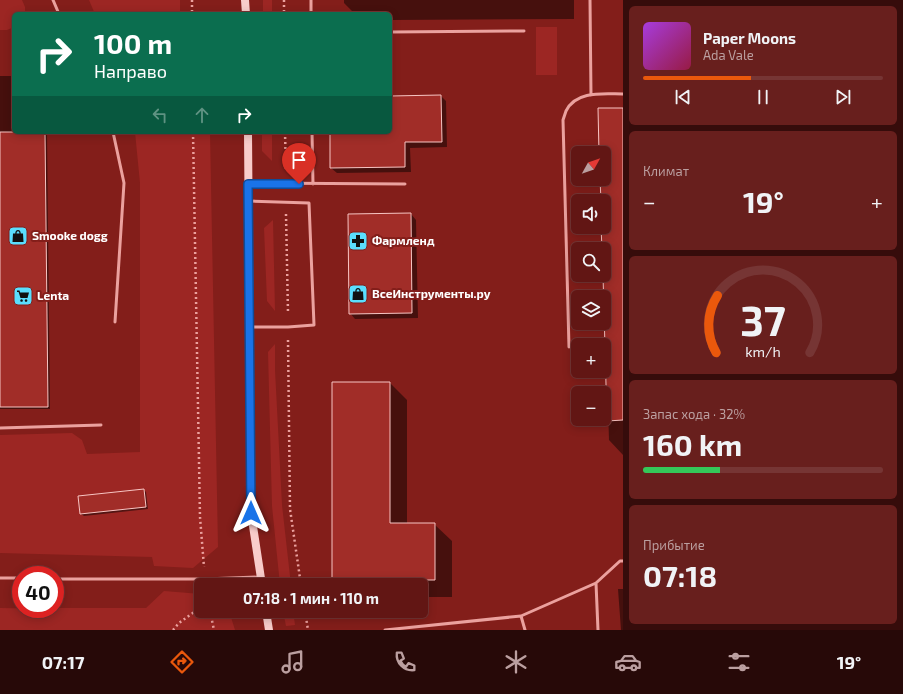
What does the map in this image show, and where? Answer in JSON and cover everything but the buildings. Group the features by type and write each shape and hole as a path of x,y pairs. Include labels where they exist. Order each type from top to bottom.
{"street":[{"path":"245,0 246,12"},
{"path":"248,134 251,513 261,578"},
{"path":"267,618 269,630"}],"lane":[{"path":"53,0 58,12"},
{"path":"311,0 311,12"},
{"path":"590,0 591,95"},
{"path":"392,32 524,31"},
{"path":"569,347 563,120 566,110 571,104 580,98 591,95 623,94"},
{"path":"114,134 124,183 115,322"},
{"path":"312,134 313,184"},
{"path":"248,184 405,184"},
{"path":"248,201 309,203 314,325 250,327"},
{"path":"0,428 101,425"},
{"path":"385,630 521,616 596,582 620,561 623,561"},
{"path":"0,578 12,578"},
{"path":"64,578 194,579"},
{"path":"596,582 598,630"},
{"path":"521,616 525,630"}],"path":[{"path":"192,0 192,12"},
{"path":"284,0 284,12"},
{"path":"193,134 200,517 205,578"},
{"path":"285,134 286,184"},
{"path":"286,202 290,509 300,578"},
{"path":"173,630 179,623 194,612"},
{"path":"211,618 214,630"},
{"path":"306,618 308,630"}],"shaded area":[{"path":"0,0 22,0 25,7 25,12 12,12 12,28 7,30 0,30"},
{"path":"89,0 180,0 180,12 94,12"},
{"path":"263,0 272,0 272,12 263,12"},
{"path":"536,27 557,27 557,75 536,75"},
{"path":"135,134 210,134 218,547 193,568 154,566 152,557 0,553 0,435 72,433 82,440 87,454 140,452 140,183"},
{"path":"262,134 272,134 272,161 262,151"},
{"path":"273,220 275,311 267,301 264,228"},
{"path":"275,344 282,505 290,578 279,578 272,506 268,352"},
{"path":"164,591 194,593 194,618 231,618 235,630 0,630 0,608 12,608 12,618 64,618 64,608 146,608"},
{"path":"284,618 294,618 295,625 286,626"}],"place":[{"name":"Smooke dogg","path":"18,236"},
{"name":"Фармленд","path":"358,241"},
{"name":"ВсеИнструменты.ру","path":"358,294"},
{"name":"Lenta","path":"23,296"}],"route":[{"path":"251,513 248,184 299,184"}]}
